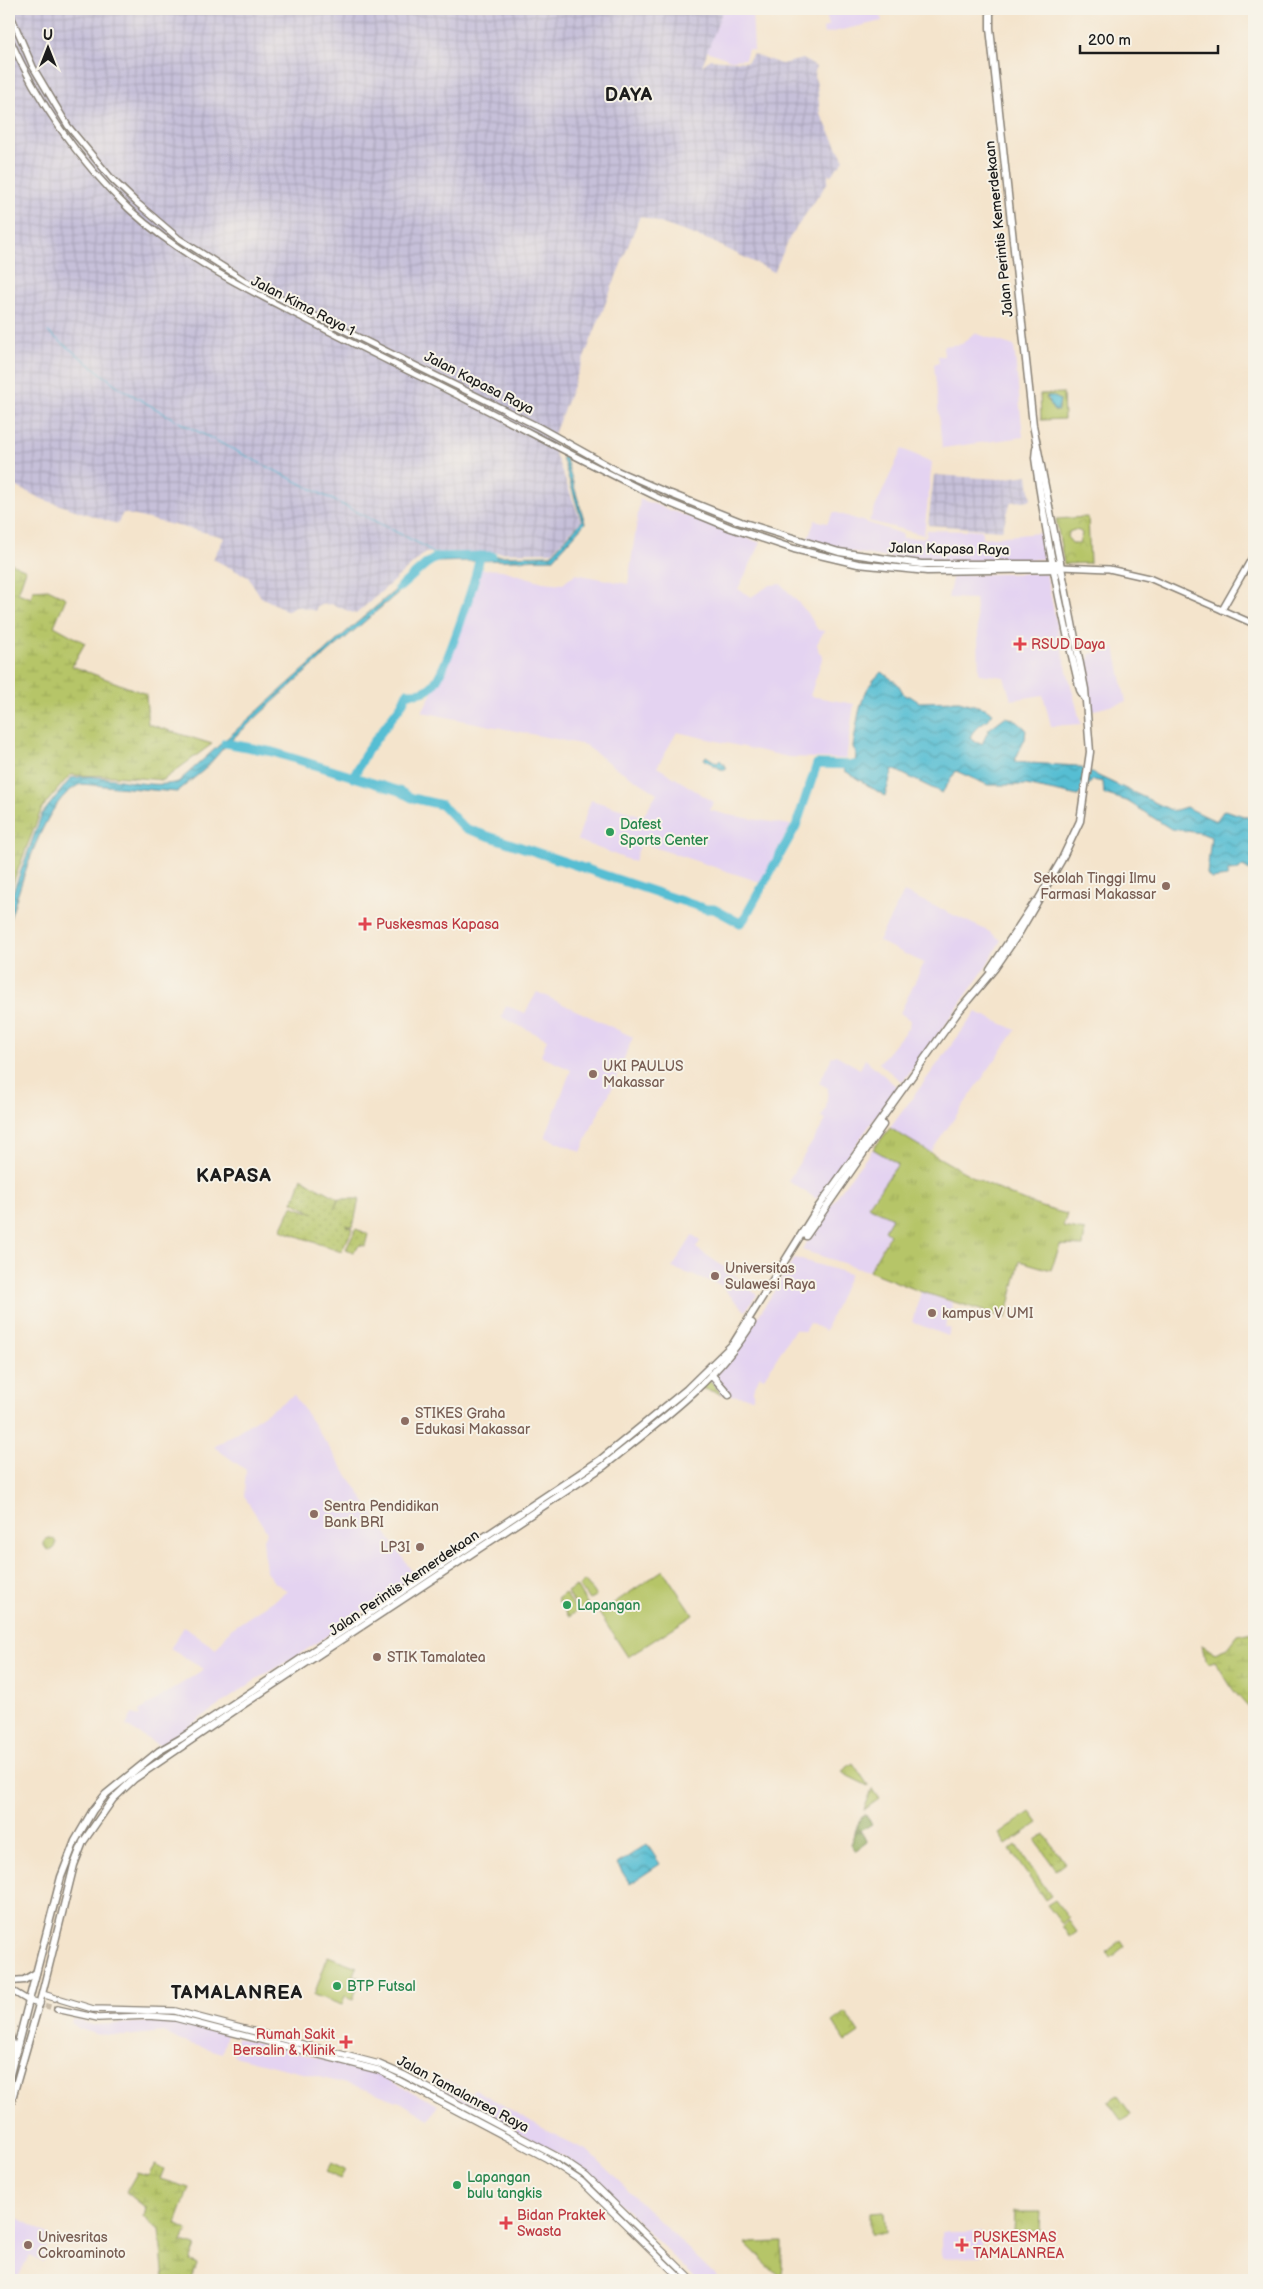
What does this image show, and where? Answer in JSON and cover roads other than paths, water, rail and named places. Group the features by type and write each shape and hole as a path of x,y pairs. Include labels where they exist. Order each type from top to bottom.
{"highway":[{"name":"Jalan Perintis Kemerdekaan","path":"602,1463 687,1389 733,1344 820,1206 958,1012 1002,958 1034,910 1080,821 1089,767 1090,742 1085,699 1080,690 1070,635 1041,457 1036,446 1005,178 990,28 990,9"},
{"name":"Jalan Kapasa Raya","path":"671,494 770,532 816,547 883,560 921,564 1058,567"},
{"name":"Jalan Kapasa Raya","path":"665,501 768,540 814,554 881,568 928,571 983,566"},
{"path":"693,512 694,504"},
{"path":"768,540 770,532"},
{"path":"814,554 816,547"},
{"path":"881,568 883,560"},
{"name":"Jalan Perintis Kemerdekaan","path":"9,2109 39,2006 74,1865 83,1842 113,1799 134,1780 245,1700 649,1430 712,1374 740,1343 822,1211 884,1124 889,1110"},
{"path":"712,1374 729,1395"},
{"name":"Jalan Perintis Kemerdekaan","path":"9,2078 69,1854 93,1810 122,1780 159,1751 245,1700"},
{"path":"10,1980 24,1980 36,1973"},
{"path":"31,1991 42,1994"},
{"path":"28,2004 39,2006"},
{"path":"9,2034 16,2054"}],"main road":[{"name":"Jalan Kapasa Raya","path":"9,11 33,68 68,126 112,179 178,238 247,282 539,427 618,471 671,494"},
{"name":"Jalan Kima Raya 1","path":"9,38 25,74 72,147 109,189 163,236 244,289 536,435 596,469 665,501"},
{"path":"536,435 539,427"},
{"path":"1222,610 1254,554"},
{"path":"1058,567 1126,572 1180,590 1254,624"},
{"path":"9,1990 28,2004"},
{"name":"Jalan Tamalanrea Raya","path":"42,1994 93,2008 175,2015 378,2070 558,2157 586,2176 692,2280"},
{"name":"Jalan Tamalanrea Raya","path":"57,2009 98,2018 175,2015"},
{"name":"Jalan Tamalanrea Raya","path":"483,2122 582,2181 682,2280"}],"water":[{"path":"1047,396 1053,396 1060,400 1058,411 1053,410"},
{"path":"565,456 585,523 553,559 434,562 308,670 227,744 205,769 177,792 81,784 68,792 56,806 45,824 27,866 9,921 9,903 42,814 71,778 105,778 147,784 178,782 352,627 434,557 551,555 582,521 562,457"},
{"path":"882,672 898,684 905,696 910,696 919,702 959,701 985,708 993,713 973,732 970,737 975,742 982,744 989,729 1005,717 1014,719 1026,729 1025,739 1014,762 1077,766 1173,811 1186,807 1216,821 1224,810 1254,819 1254,873 1243,866 1239,870 1228,871 1227,877 1211,879 1207,874 1211,837 1201,833 1171,829 1127,801 1104,794 1103,782 1093,780 1078,796 1026,785 988,785 956,771 942,793 893,769 885,796 845,771 844,765 855,764 856,753 853,747 858,716 868,687"},
{"path":"706,756 717,763 720,760 726,766 726,769 722,770 704,759"},
{"path":"647,1844 660,1864 630,1884 617,1864"}],"waterway":[{"path":"48,332 120,388 179,422 424,546 437,557"},
{"path":"353,778 367,751 402,704 407,693 426,690 438,678 460,624 480,556"},
{"path":"399,588 426,564 437,557 492,556"},
{"path":"225,743 273,752 399,791 412,798 442,805 464,828 706,909 714,909 740,923 796,826 817,764 855,765"}],"tunnel":[{"path":"38,2009 43,2005 57,2009"}],"place":[{"name":"RSUD Daya","path":"1020,644"},
{"name":"Dafest Sports Center","path":"610,832"},
{"name":"Sekolah Tinggi Ilmu Farmasi Makassar","path":"1166,886"},
{"name":"Puskesmas Kapasa","path":"365,924"},
{"name":"UKI PAULUS Makassar","path":"593,1074"},
{"name":"Universitas Sulawesi Raya","path":"715,1276"},
{"name":"kampus V UMI","path":"932,1313"},
{"name":"STIKES Graha Edukasi Makassar","path":"405,1421"},
{"name":"Sentra Pendidikan Bank BRI","path":"314,1514"},
{"name":"LP3I","path":"420,1547"},
{"name":"Lapangan","path":"567,1605"},
{"name":"STIK Tamalatea","path":"377,1657"},
{"name":"BTP Futsal","path":"337,1986"},
{"name":"Rumah Sakit Bersalin & Klinik","path":"346,2042"},
{"name":"Lapangan bulu tangkis","path":"457,2185"},
{"name":"Bidan Praktek Swasta","path":"506,2223"},
{"name":"Univesritas Cokroaminoto","path":"28,2245"},
{"name":"PUSKESMAS TAMALANREA","path":"962,2245"}],"district":[{"name":"DAYA","path":"629,95"},
{"name":"KAPASA","path":"234,1176"},
{"name":"TAMALANREA","path":"237,1993"}]}
